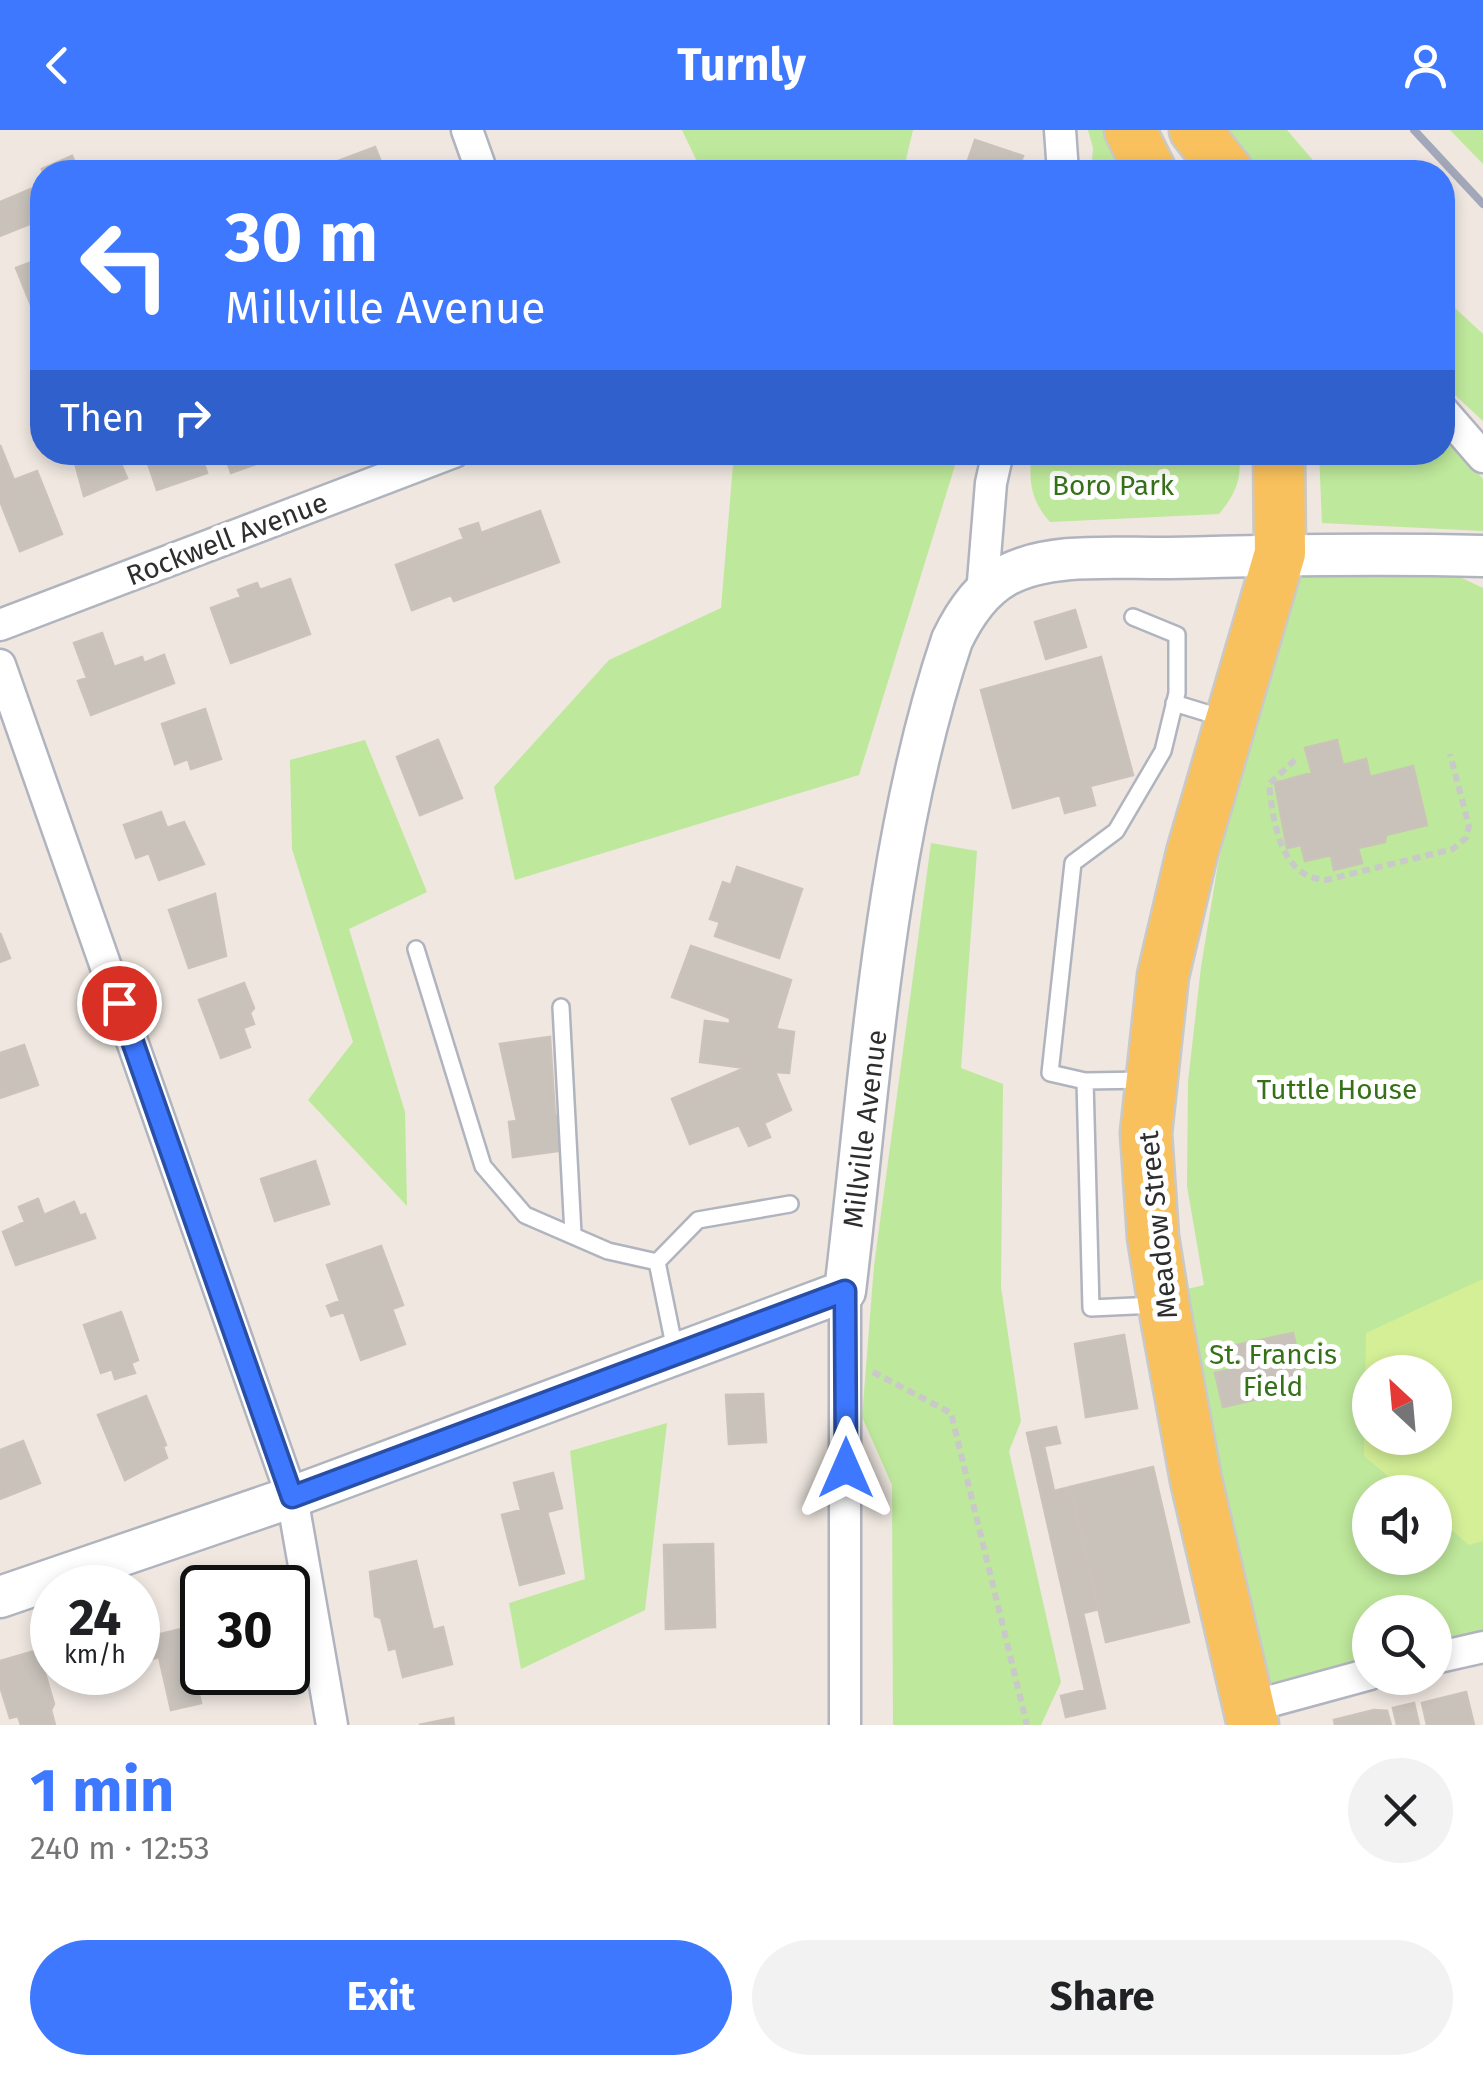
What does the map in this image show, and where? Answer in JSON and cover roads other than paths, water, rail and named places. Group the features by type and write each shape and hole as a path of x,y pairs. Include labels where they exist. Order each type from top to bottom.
{"main road":[{"path":"1130,130 1145,160"},
{"path":"1195,130 1219,160"},
{"name":"Meadow Street","path":"1251,1716 1196,1480 1164,1306 1148,1181 1149,1080 1163,976 1280,552 1279,465"}],"street":[{"path":"467,130 478,160"},
{"path":"1060,130 1062,160"},
{"path":"1455,425 1483,457"},
{"name":"Rockwell Avenue","path":"0,625 420,465"},
{"path":"982,594 995,465"},
{"name":"Millville Avenue","path":"845,1291 900,860 941,674 962,618 982,594 1005,576 1037,565 1280,552 1483,556"},
{"path":"0,665 292,1497 332,1725"},
{"path":"0,1597 292,1497 845,1291 845,1725"},
{"path":"1452,1654 1483,1647"},
{"path":"1251,1716 1352,1680"}],"lane":[{"path":"1133,617 1177,636 1174,703 1164,751 1116,832 1073,863 1050,1074 1084,1081 1149,1080"},
{"path":"1174,703 1232,720"},
{"path":"416,949 483,1166 524,1215 608,1251 657,1262"},
{"path":"561,1006 573,1234"},
{"path":"1084,1081 1091,1308 1164,1306"},
{"path":"657,1262 698,1220 790,1204"},
{"path":"657,1262 675,1354"}],"railway":[{"path":"1414,130 1442,160"},
{"path":"1455,174 1483,204"}],"park label":[{"name":"Boro Park","path":"1113,485"},
{"name":"Tuttle House","path":"1337,1089"},
{"name":"St. Francis Field","path":"1273,1370"}]}
